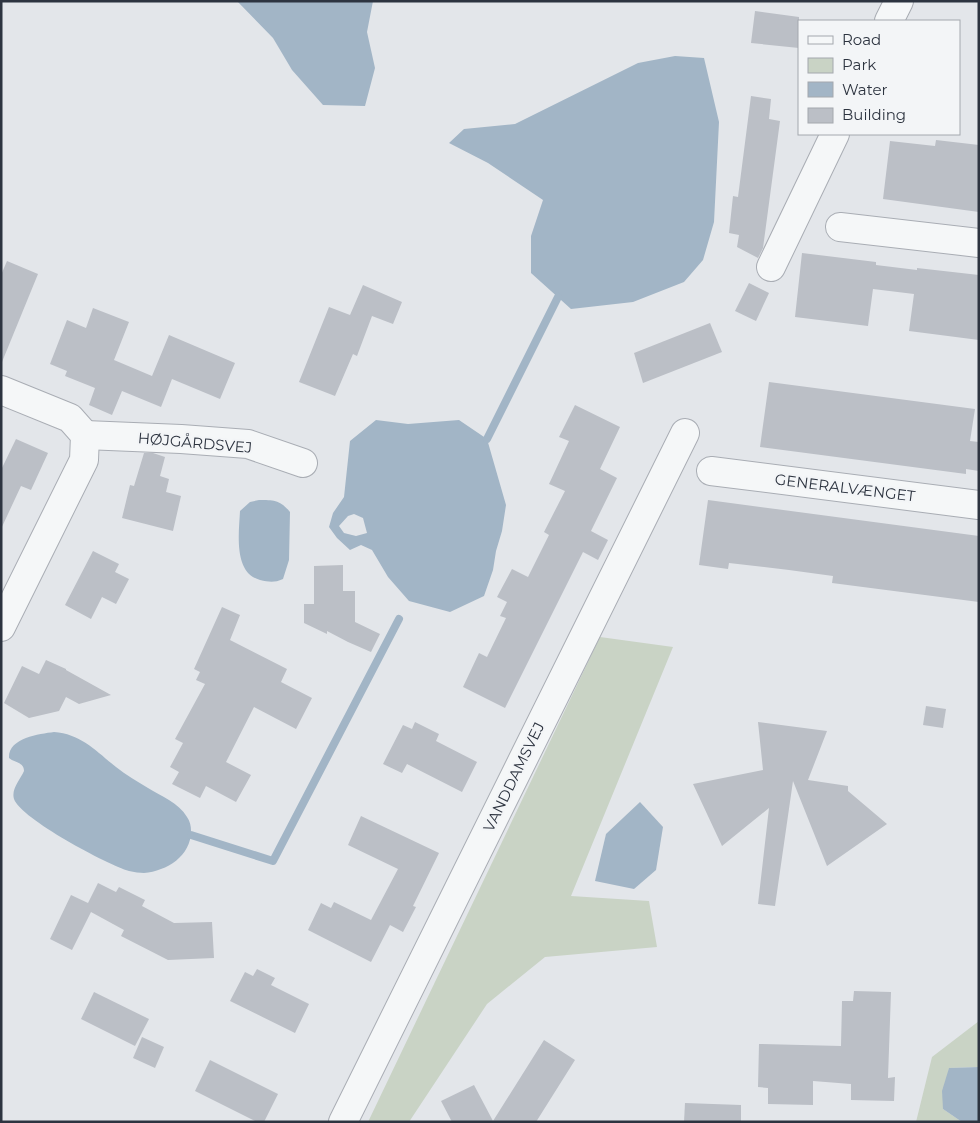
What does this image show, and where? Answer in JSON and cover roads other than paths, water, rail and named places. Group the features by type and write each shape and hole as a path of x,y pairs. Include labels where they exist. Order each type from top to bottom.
{"street":[{"path":"890,20 899,1"},
{"path":"771,267 835,135"},
{"path":"840,227 979,243"},
{"path":"1,390 70,418 85,435 84,460 1,627"},
{"name":"VANDDAMSVEJ","path":"343,1122 685,433"},
{"name":"HØJGÅRDSVEJ","path":"85,435 248,444 303,463"},
{"name":"GENERALVÆNGET","path":"711,471 979,505"}],"water":[{"path":"237,1 373,1 367,32 375,68 365,106 323,105 292,70 273,38"},
{"path":"675,56 704,58 719,122 714,222 703,260 684,282 633,302 571,309 531,273 531,236 543,200 488,163 449,143 464,129 515,124 638,63"},
{"path":"376,420 408,424 459,420 487,439 506,505 493,570 484,596 450,612 409,601 388,577 372,550 361,545 350,550 337,538 329,527 333,513 344,497 350,441","holes":["354,514 363,518 367,533 356,536 344,533 339,526 348,516"]},
{"path":"259,500 276,502 283,505 290,512 289,560 283,579 272,582 263,581 251,576 245,569 240,551 240,511 250,502"},
{"path":"54,732 72,736 95,749 124,773 169,800 184,812 190,824 190,840 187,848 176,861 153,872 129,871 85,851 48,829 20,808 13,795 24,768 21,764 9,758 10,751 26,738"},
{"path":"640,802 663,827 656,870 634,889 595,881 606,834"},
{"path":"979,1067 979,1122 962,1122 943,1109 942,1091 949,1068"}],"waterway":[{"path":"487,439 558,297"},
{"path":"191,835 273,861 399,619"}]}
